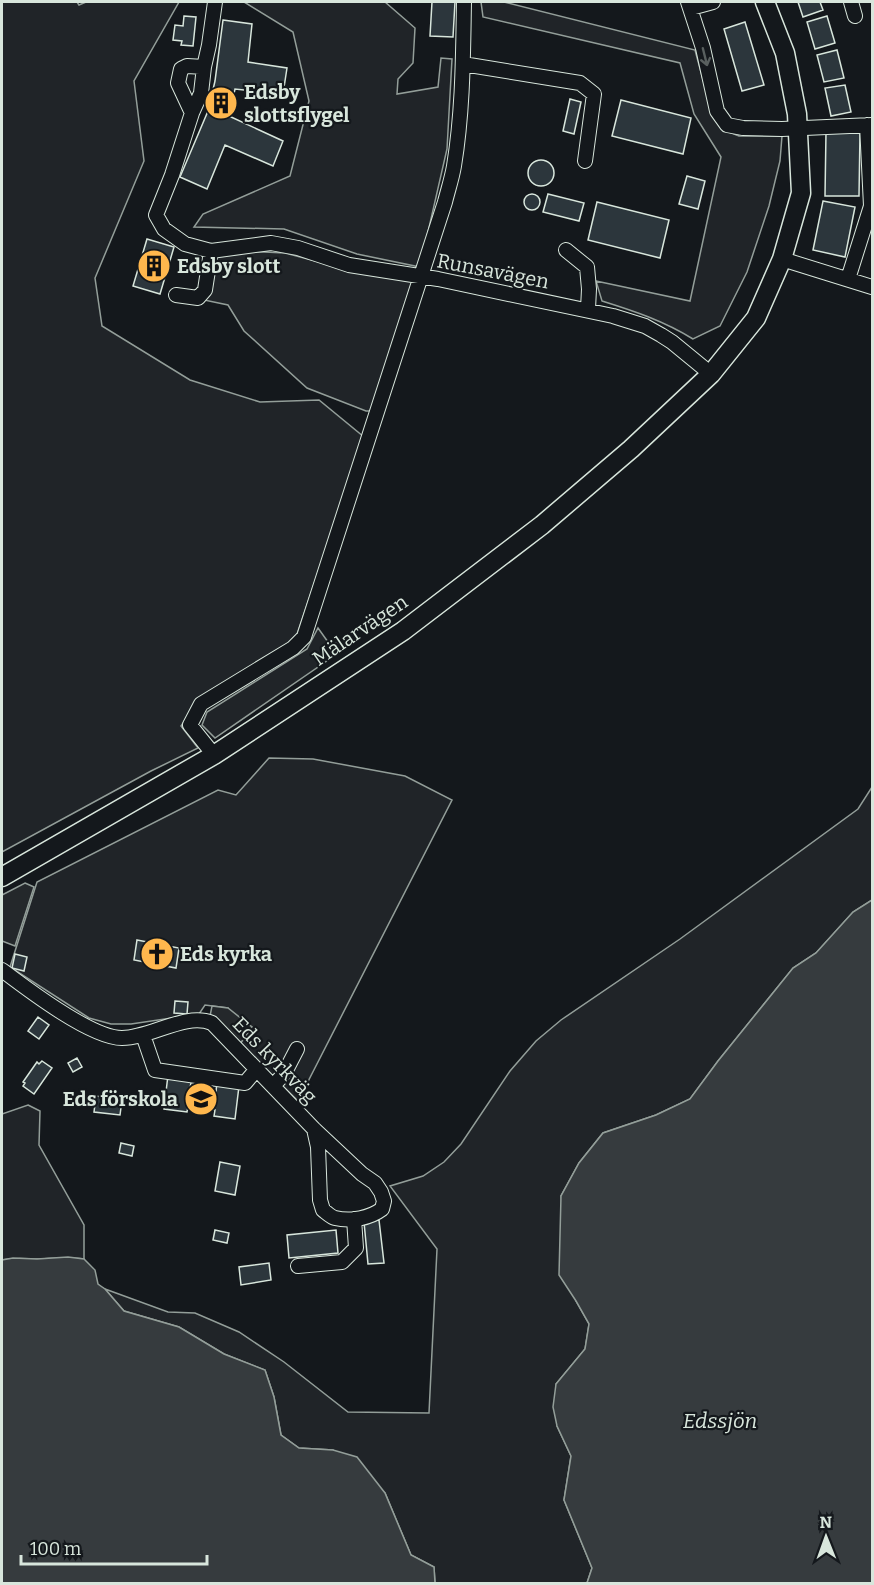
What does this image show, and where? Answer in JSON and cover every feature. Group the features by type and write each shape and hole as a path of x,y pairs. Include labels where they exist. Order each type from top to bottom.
{"main road":[{"name":"Mälarvägen","path":"2,877 214,755 403,631 532,532 631,449 711,374 756,318 782,259 801,193 797,114 785,53 765,2"}],"street":[{"path":"214,755 190,725 201,704 293,648 304,636 421,277 349,265 298,248 271,243 211,251 185,244 164,229 156,215 201,93 215,2"},
{"name":"Runsavägen","path":"464,2 463,64 454,168 446,202 421,277 588,309 645,326 672,342 711,374"},
{"path":"713,2 690,5 703,48 717,111 727,125 743,128 870,125 871,206 849,279"},
{"path":"851,2 855,16"},
{"path":"463,64 580,83 594,94 585,161"},
{"path":"192,113 178,83 181,69 187,66 204,67"},
{"path":"566,250 587,267 588,309"},
{"path":"176,295 198,298 205,290 211,251"},
{"path":"782,259 873,287"},
{"name":"Eds kyrkväg","path":"2,970 86,1027 107,1036 121,1038 143,1035 200,1019 212,1023 314,1130 375,1183 384,1200 382,1209 372,1216 354,1219"},
{"path":"143,1035 155,1071 245,1083 256,1070"},
{"path":"273,1086 284,1074 297,1049"},
{"path":"298,1266 342,1262 356,1248 354,1219 334,1218 323,1210 320,1200 318,1147 314,1130"}],"shaded area":[{"path":"2,2 77,2 79,5 86,2 179,2 134,81 144,161 95,278 102,326 190,380 260,402 319,400 364,437 295,640 197,702 181,726 198,748 2,852"},
{"path":"244,2 385,2 415,28 413,63 398,79 397,94 438,87 441,58 452,59 447,149 420,267 357,254 284,229 194,227 203,214 290,176 309,101 293,32"},
{"path":"481,2 504,2 695,50 713,117 724,130 739,136 782,136 780,161 769,206 747,272 720,326 693,339 660,322 602,301 596,281 690,301 721,157 694,114 680,63 483,17"},
{"path":"243,251 285,253 342,268 396,276 416,282 372,411 366,411 307,388 244,331 228,305 204,300 215,257"},
{"path":"318,628 328,642 350,645 215,738 202,725 207,712 307,649"},
{"path":"269,758 313,759 405,776 452,800 298,1101 240,1044 228,1008 205,1005 199,1014 131,1024 111,1024 89,1018 10,967 37,882 218,790 236,795"},
{"path":"872,787 872,900 853,912 816,953 793,968 690,1099 656,1115 603,1133 579,1163 561,1196 576,1301 589,1324 585,1349 556,1384 557,1426 571,1456 564,1500 592,1568 587,1583 435,1583 434,1567 411,1555 385,1493 333,1450 299,1448 281,1435 274,1397 265,1370 224,1354 179,1327 124,1311 105,1289 168,1312 195,1313 239,1332 284,1362 348,1412 429,1413 437,1249 390,1186 423,1176 444,1162 461,1144 510,1071 536,1041 561,1020 680,939 858,809"},
{"path":"25,883 34,887 15,946 2,941 2,895"},
{"path":"212,1006 228,1008 252,1027 240,1044 210,1016"},
{"path":"28,1105 40,1111 39,1145 84,1225 84,1259 16,1258 2,1260 2,1114"}],"water":[{"name":"Edssjön","path":"872,900 872,1583 587,1583 592,1568 564,1500 571,1456 557,1426 553,1407 556,1384 585,1349 589,1324 559,1275 561,1196 579,1163 603,1133 656,1115 690,1099 793,968 816,953 853,912"},
{"path":"68,1257 84,1259 95,1270 98,1284 124,1311 179,1327 224,1354 265,1370 274,1397 281,1435 299,1448 333,1450 357,1457 385,1493 411,1555 434,1567 435,1583 2,1583 2,1260"}],"building":[{"path":"432,2 455,2 453,37 430,36"},
{"path":"798,2 820,2 823,10 803,17"},
{"path":"184,16 196,17 193,46 181,45 182,41 173,40 175,25 183,26"},
{"path":"827,16 835,43 815,49 807,22"},
{"name":"Edsby slottsflygel","path":"223,20 252,24 248,62 287,68 283,94 235,89 229,116 283,141 273,166 225,145 207,189 180,177 208,111 215,81"},
{"path":"745,22 764,85 742,91 724,29"},
{"path":"837,50 844,78 824,82 817,55"},
{"path":"845,85 851,112 831,116 825,88"},
{"path":"570,99 581,102 574,134 563,131"},
{"path":"621,100 691,118 683,154 612,136"},
{"path":"826,132 860,133 859,196 825,196"},
{"path":"541,160 550,164 554,173 550,182 541,186 532,182 528,173 532,164"},
{"path":"687,176 705,181 698,209 679,204"},
{"path":"532,194 540,202 532,210 524,202"},
{"path":"548,194 584,203 579,221 543,212"},
{"path":"823,201 855,207 845,257 813,250"},
{"path":"597,202 669,220 660,258 588,240"},
{"name":"Edsby slott","path":"147,239 174,247 160,294 133,286"},
{"name":"Eds kyrka","path":"137,940 179,948 176,968 134,960"},
{"path":"15,954 27,957 24,971 12,968"},
{"path":"175,1001 188,1002 187,1014 174,1013"},
{"path":"38,1017 49,1025 39,1039 28,1031"},
{"path":"77,1058 82,1067 73,1072 68,1063"},
{"path":"42,1061 52,1068 34,1094 23,1086 25,1083 23,1082 37,1062 39,1064"},
{"name":"Eds förskola","path":"168,1075 192,1078 190,1088 216,1092 217,1082 239,1086 235,1119 214,1116 215,1110 188,1106 187,1112 164,1109"},
{"path":"96,1096 122,1100 120,1115 94,1112"},
{"path":"121,1143 134,1146 132,1156 119,1153"},
{"path":"220,1162 240,1166 235,1195 215,1191"},
{"path":"379,1220 384,1263 368,1264 364,1222"},
{"path":"215,1230 229,1233 227,1243 213,1240"},
{"path":"336,1230 338,1253 289,1258 287,1235"},
{"path":"269,1263 271,1280 241,1285 239,1267"}],"place":[{"name":"Edsby slottsflygel","path":"221,103"},
{"name":"Edsby slott","path":"154,266"},
{"name":"Eds kyrka","path":"157,954"},
{"name":"Eds förskola","path":"201,1099"}]}
